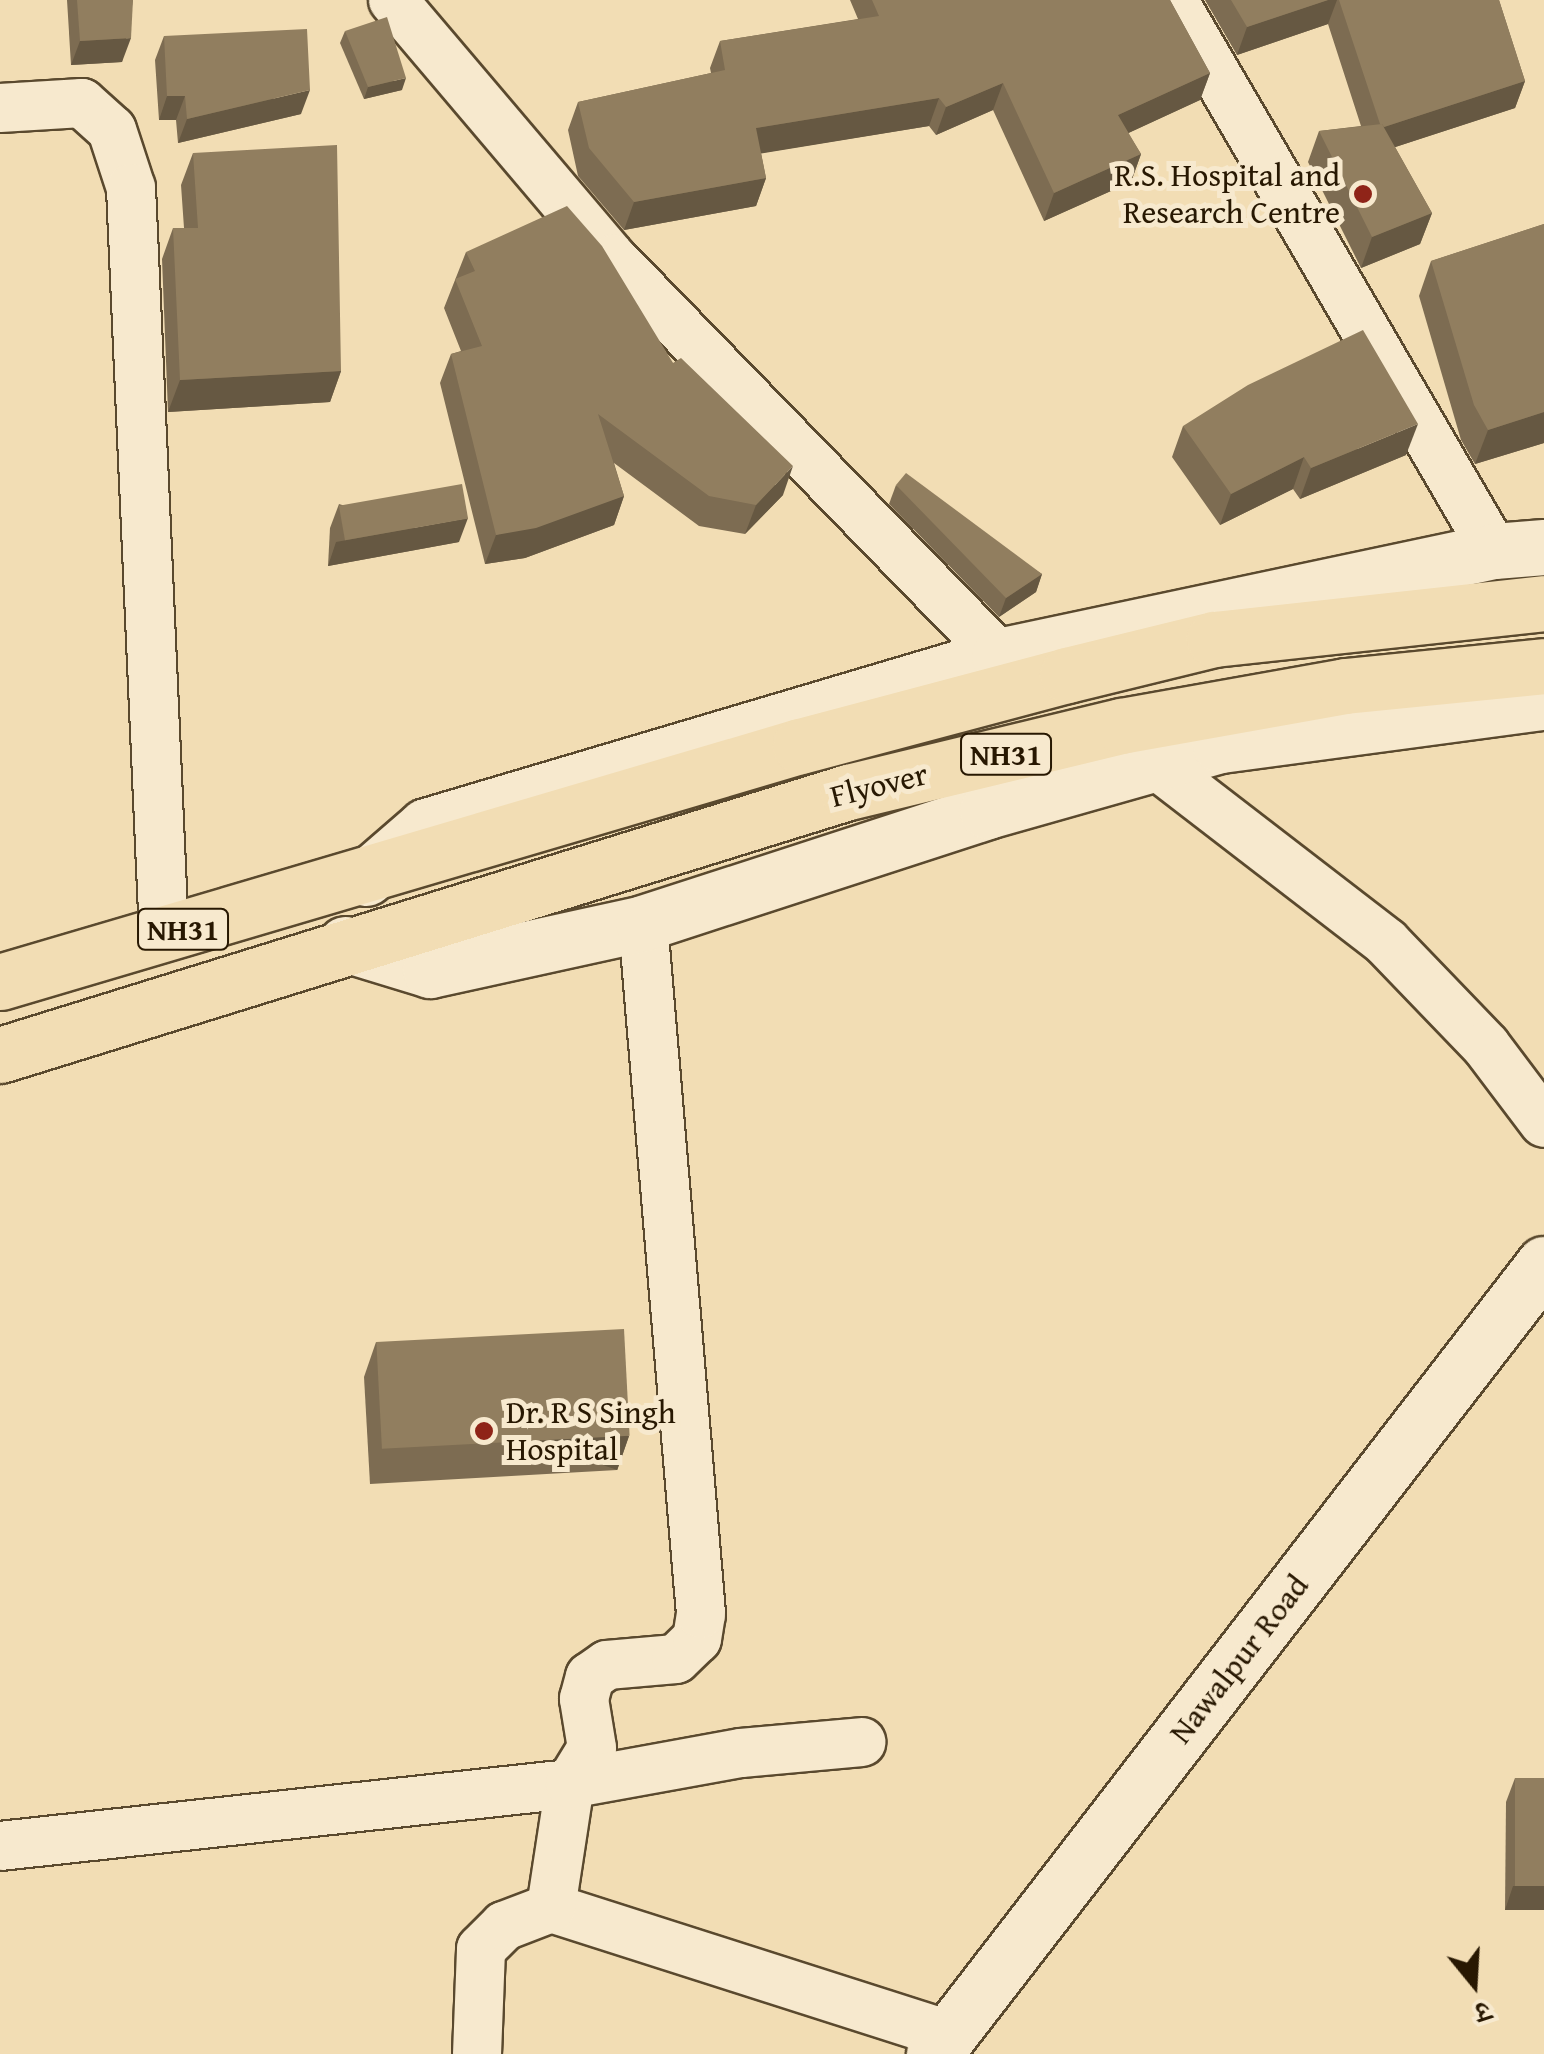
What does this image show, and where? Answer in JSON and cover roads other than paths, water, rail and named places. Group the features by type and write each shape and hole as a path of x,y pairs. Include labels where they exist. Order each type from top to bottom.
{"highway":[{"name":"Flyover","path":"366,878 800,746 1214,639 1544,603"},
{"name":"Flyover","path":"345,944 848,792 1121,726 1345,686 1544,666"},
{"name":"NH31","path":"0,982 366,878"},
{"name":"NH31","path":"0,1055 345,944"}],"street":[{"path":"394,0 613,258 999,656"},
{"path":"366,878 426,826 999,656 1519,549 1172,0"},
{"path":"0,108 82,102 112,130 132,188 164,934"},
{"path":"345,944 430,970 642,924 987,810 1220,745 1544,702"},
{"path":"1155,764 1386,942 1486,1046 1544,1123"},
{"path":"551,1908 570,1784 592,1748 584,1699 590,1677 607,1666 676,1659 698,1638 701,1614 642,924"},
{"name":"Nawalpur Road","path":"940,2045 1544,1264"},
{"path":"0,1846 570,1784 741,1753 861,1742"},
{"path":"477,2054 480,1949 504,1926 551,1908 940,2045"}],"place":[{"name":"R.S. Hospital and Research Centre","path":"1363,194"},
{"name":"Dr. R S Singh Hospital","path":"484,1431"}]}
